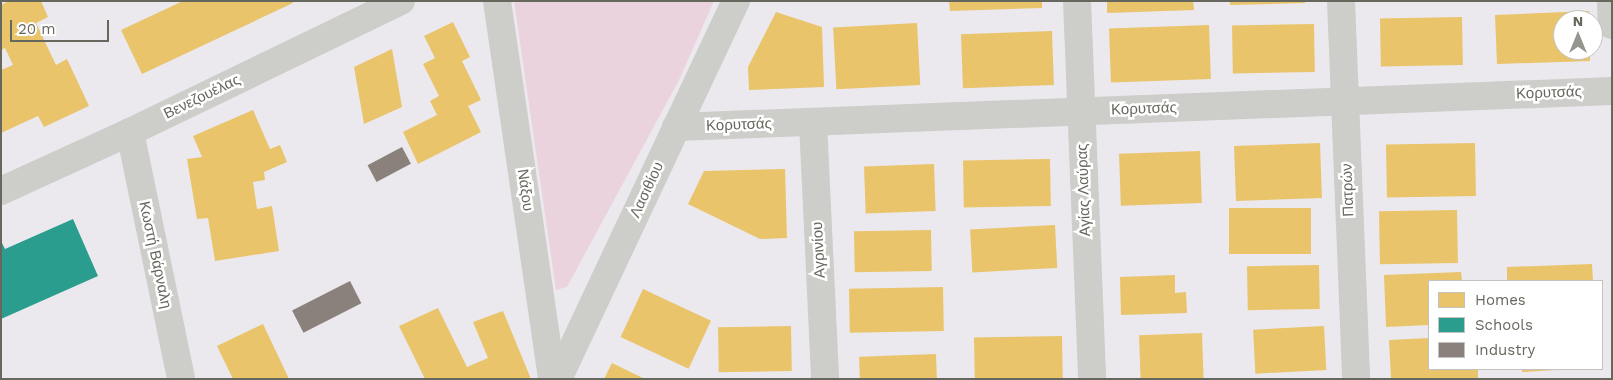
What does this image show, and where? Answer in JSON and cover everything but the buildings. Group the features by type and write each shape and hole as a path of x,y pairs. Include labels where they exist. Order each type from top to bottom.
{"street":[{"name":"Βενεζουέλας","path":"1,191 130,132 401,1"},
{"name":"Νάξου","path":"497,1 552,379"},
{"name":"Λασιθίου","path":"558,379 736,1"},
{"name":"Αγίας Λαύρας","path":"1077,1 1092,379"},
{"name":"Πατρών","path":"1341,1 1356,379"},
{"path":"1611,1 1612,25"},
{"name":"Κορυτσάς","path":"676,128 1612,91"},
{"name":"Αγρινίου","path":"813,122 825,379"},
{"name":"Κωστή Βάρναλη","path":"130,132 181,379"}],"shaded area":[{"path":"514,1 714,1 679,80 567,287 556,290"}]}
